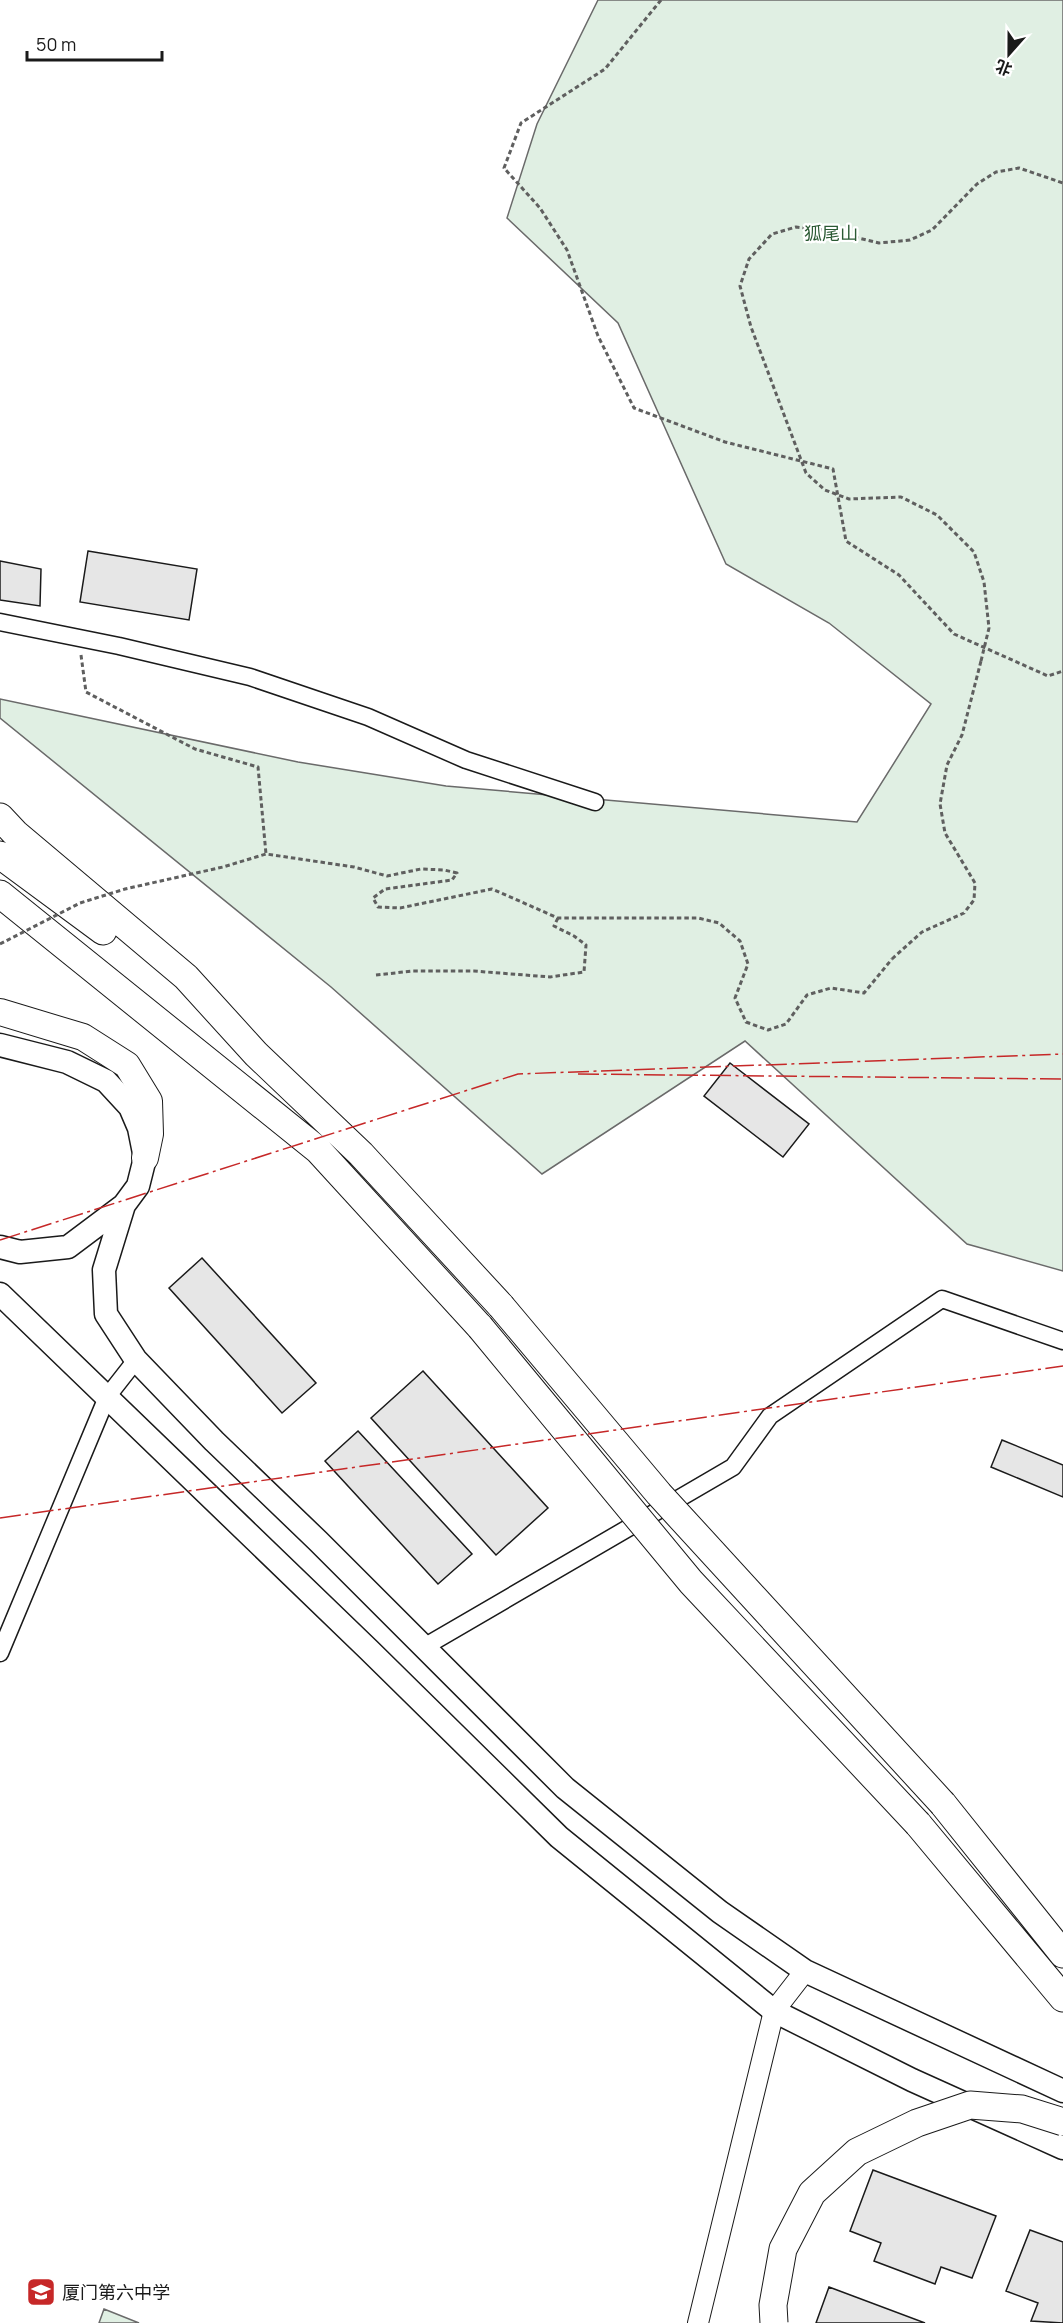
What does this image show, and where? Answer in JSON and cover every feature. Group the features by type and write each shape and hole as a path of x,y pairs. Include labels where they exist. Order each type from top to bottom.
{"highway":[{"path":"5,835 186,977 256,1054 362,1154 501,1306 659,1494 943,1804 1063,1954"},
{"path":"0,894 318,1150 480,1327 691,1582 918,1824 1063,1998"},
{"path":"774,2323 773,2305 783,2249 812,2193 857,2152 917,2123 970,2105 1022,2109 1063,2122"}],"main road":[{"path":"0,1012 83,1037 127,1065 149,1101 150,1134 138,1186 124,1205 68,1247 20,1252 0,1247"},
{"path":"0,1045 67,1062 106,1081 129,1107 139,1128 145,1158"},
{"path":"124,1205 104,1270 106,1314 136,1360 214,1441 318,1541 565,1788 720,1912 805,1971 1063,2091"},
{"path":"0,1293 560,1838 774,2011 912,2080 1063,2148"}],"street":[{"path":"0,622 250,677 368,717 466,760 595,802"},
{"path":"424,1647 733,1467 770,1416 942,1299 1063,1341"},
{"path":"0,1653 107,1397 136,1360"},
{"path":"698,2323 774,2011 805,1971"}],"path":[{"path":"661,0 605,69 521,123 504,168 540,208 567,250 598,336 634,408 725,442 833,470 846,541 899,575 954,634 1048,676 1063,672"},
{"path":"0,944 80,903 125,889 223,867 266,854 354,867 387,876 420,869 457,873 452,880 385,889 373,898 378,906 400,909 492,889 558,918 698,918 719,923 740,941 748,964 735,998 746,1022 768,1030 786,1024 807,994 831,988 864,993 892,959 922,932 964,913 974,900 975,883 945,833 940,804 947,765 962,735 989,628 984,582 974,552 937,515 901,497 849,499 825,490 806,473 751,327 740,286 749,259 772,234 796,227 830,231 879,243 910,240 932,230 977,184 996,172 1020,168 1063,183"},
{"path":"79,638 86,692 195,749 258,767 266,854"},
{"path":"375,975 413,971 474,970 550,977 584,972 586,945 554,926 558,918"}],"green space":[{"name":"狐尾山","path":"598,0 1063,0 1063,1271 967,1244 745,1041 542,1174 331,987 0,718 0,699 298,762 446,786 857,822 931,704 829,623 726,564 618,323 507,218 537,124"},
{"path":"104,2309 139,2323 99,2323"}],"building":[{"path":"88,551 197,569 189,620 80,602"},
{"path":"0,561 41,569 40,606 0,600"},
{"path":"730,1063 809,1124 783,1157 704,1096"},
{"path":"202,1258 316,1383 282,1413 169,1288"},
{"path":"423,1371 548,1508 496,1555 371,1418"},
{"path":"358,1431 472,1554 438,1584 325,1461"},
{"path":"1002,1440 1063,1465 1063,1497 991,1467"},
{"path":"873,2170 996,2216 972,2278 941,2267 935,2284 874,2261 881,2243 850,2231"},
{"path":"1030,2230 1063,2242 1063,2323 1031,2321 1038,2303 1006,2291"},
{"path":"829,2287 925,2323 816,2323"}],"power":[{"path":"0,1240 518,1074 1063,1054"},
{"path":"578,1074 1063,1079"},
{"path":"0,1518 1063,1366"}],"place":[{"name":"厦门第六中学","path":"41,2292"}]}
